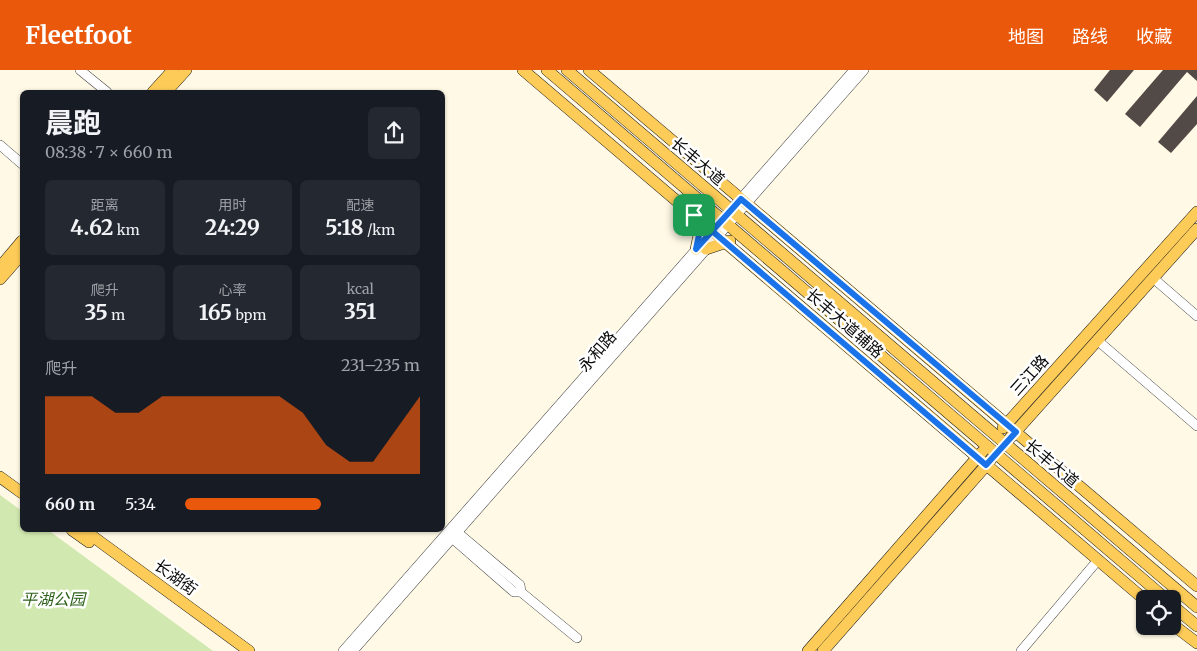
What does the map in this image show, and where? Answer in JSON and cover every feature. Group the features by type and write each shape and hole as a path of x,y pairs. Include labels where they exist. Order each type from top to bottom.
{"main road":[{"path":"155,90 172,70"},
{"path":"168,90 186,70"},
{"name":"长丰大道辅路","path":"522,70 1136,592"},
{"name":"长丰大道","path":"547,70 1155,590"},
{"name":"长丰大道","path":"567,70 1004,444 1197,606"},
{"name":"长丰大道辅路","path":"589,70 1197,586"},
{"path":"592,129 602,117"},
{"name":"三江路","path":"824,651 991,450 995,436 1197,212"},
{"path":"694,215 701,249 719,236 742,237"},
{"name":"三江路","path":"991,450 1004,444 1016,432 1197,229"},
{"path":"0,267 20,243"},
{"path":"0,279 20,256"},
{"name":"三江路","path":"808,651 982,461"},
{"path":"0,469 20,484"},
{"path":"0,477 20,492"},
{"name":"长湖街","path":"75,532 237,651"},
{"name":"长湖街","path":"87,532 249,651"},
{"path":"1181,613 1197,626"},
{"path":"1181,631 1197,643"}],"street":[{"path":"80,70 105,90"},
{"name":"永和路","path":"744,201 854,70"},
{"name":"永和路","path":"353,651 701,249 719,236 725,222 864,70"},
{"path":"0,145 20,162"},
{"path":"1153,278 1197,316"},
{"path":"1097,340 1197,426"},
{"path":"453,534 514,592 521,592 577,638"},
{"name":"永和路","path":"343,651 453,534"},
{"path":"1021,651 1098,560"}],"green space":[{"name":"平湖公园","path":"0,495 20,510 20,532 51,532 213,651 0,651"}],"building":[{"path":"1110,70 1134,70 1107,102 1094,90"},
{"path":"1163,70 1197,70 1197,81 1187,72 1140,127 1125,114"},
{"path":"1197,96 1197,124 1171,153 1158,142"}],"route":[{"path":"694,215 698,223 699,235 696,249 713,231 741,199 1016,432 986,465 718,236 713,231 694,215"}]}
